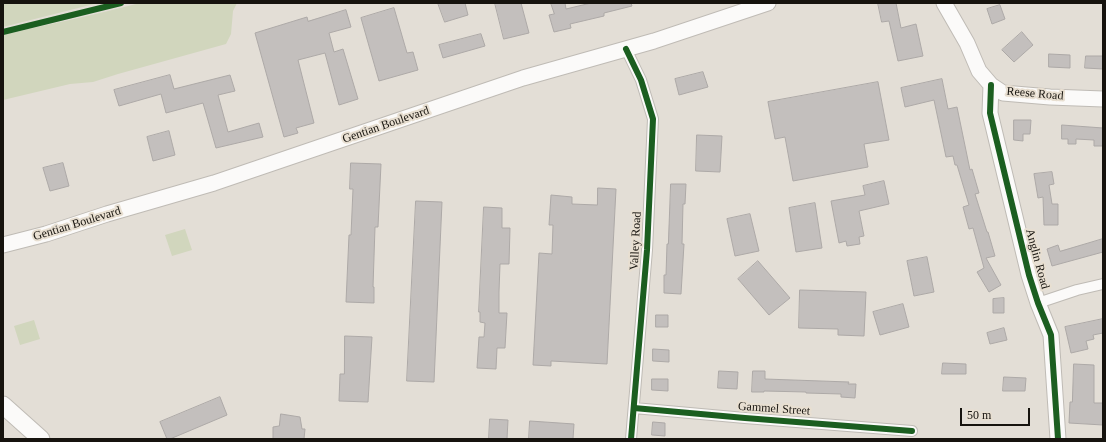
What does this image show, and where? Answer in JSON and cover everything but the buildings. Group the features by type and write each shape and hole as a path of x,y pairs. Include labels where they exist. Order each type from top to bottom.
{"main road":[{"name":"Gentian Boulevard","path":"3,245 46,234 107,214 214,183 523,78 626,49 768,3"},
{"name":"Reese Road","path":"944,3 967,43 979,71 991,85 1003,93 1103,99"},
{"name":"Anglin Road","path":"991,85 990,113 1028,275 1051,335 1058,439"},
{"path":"3,405 41,439"}],"street":[{"name":"Valley Road","path":"626,49 641,80 653,119 647,250 631,439"},
{"path":"1038,303 1077,290 1103,284"},
{"name":"Gammel Street","path":"634,408 912,431"}],"green space":[{"path":"3,3 98,3 3,27"},
{"path":"140,3 237,3 233,11 231,34 226,44 93,82 70,84 3,100 3,35"},
{"path":"185,229 192,250 172,256 165,235"},
{"path":"34,320 40,339 20,345 14,326"}],"cycle path":[{"path":"3,32 121,3"},
{"path":"626,49 641,80 653,119 647,250 631,439"},
{"path":"991,85 990,113 1029,275 1051,335 1058,439"},
{"path":"634,408 912,431"}]}
